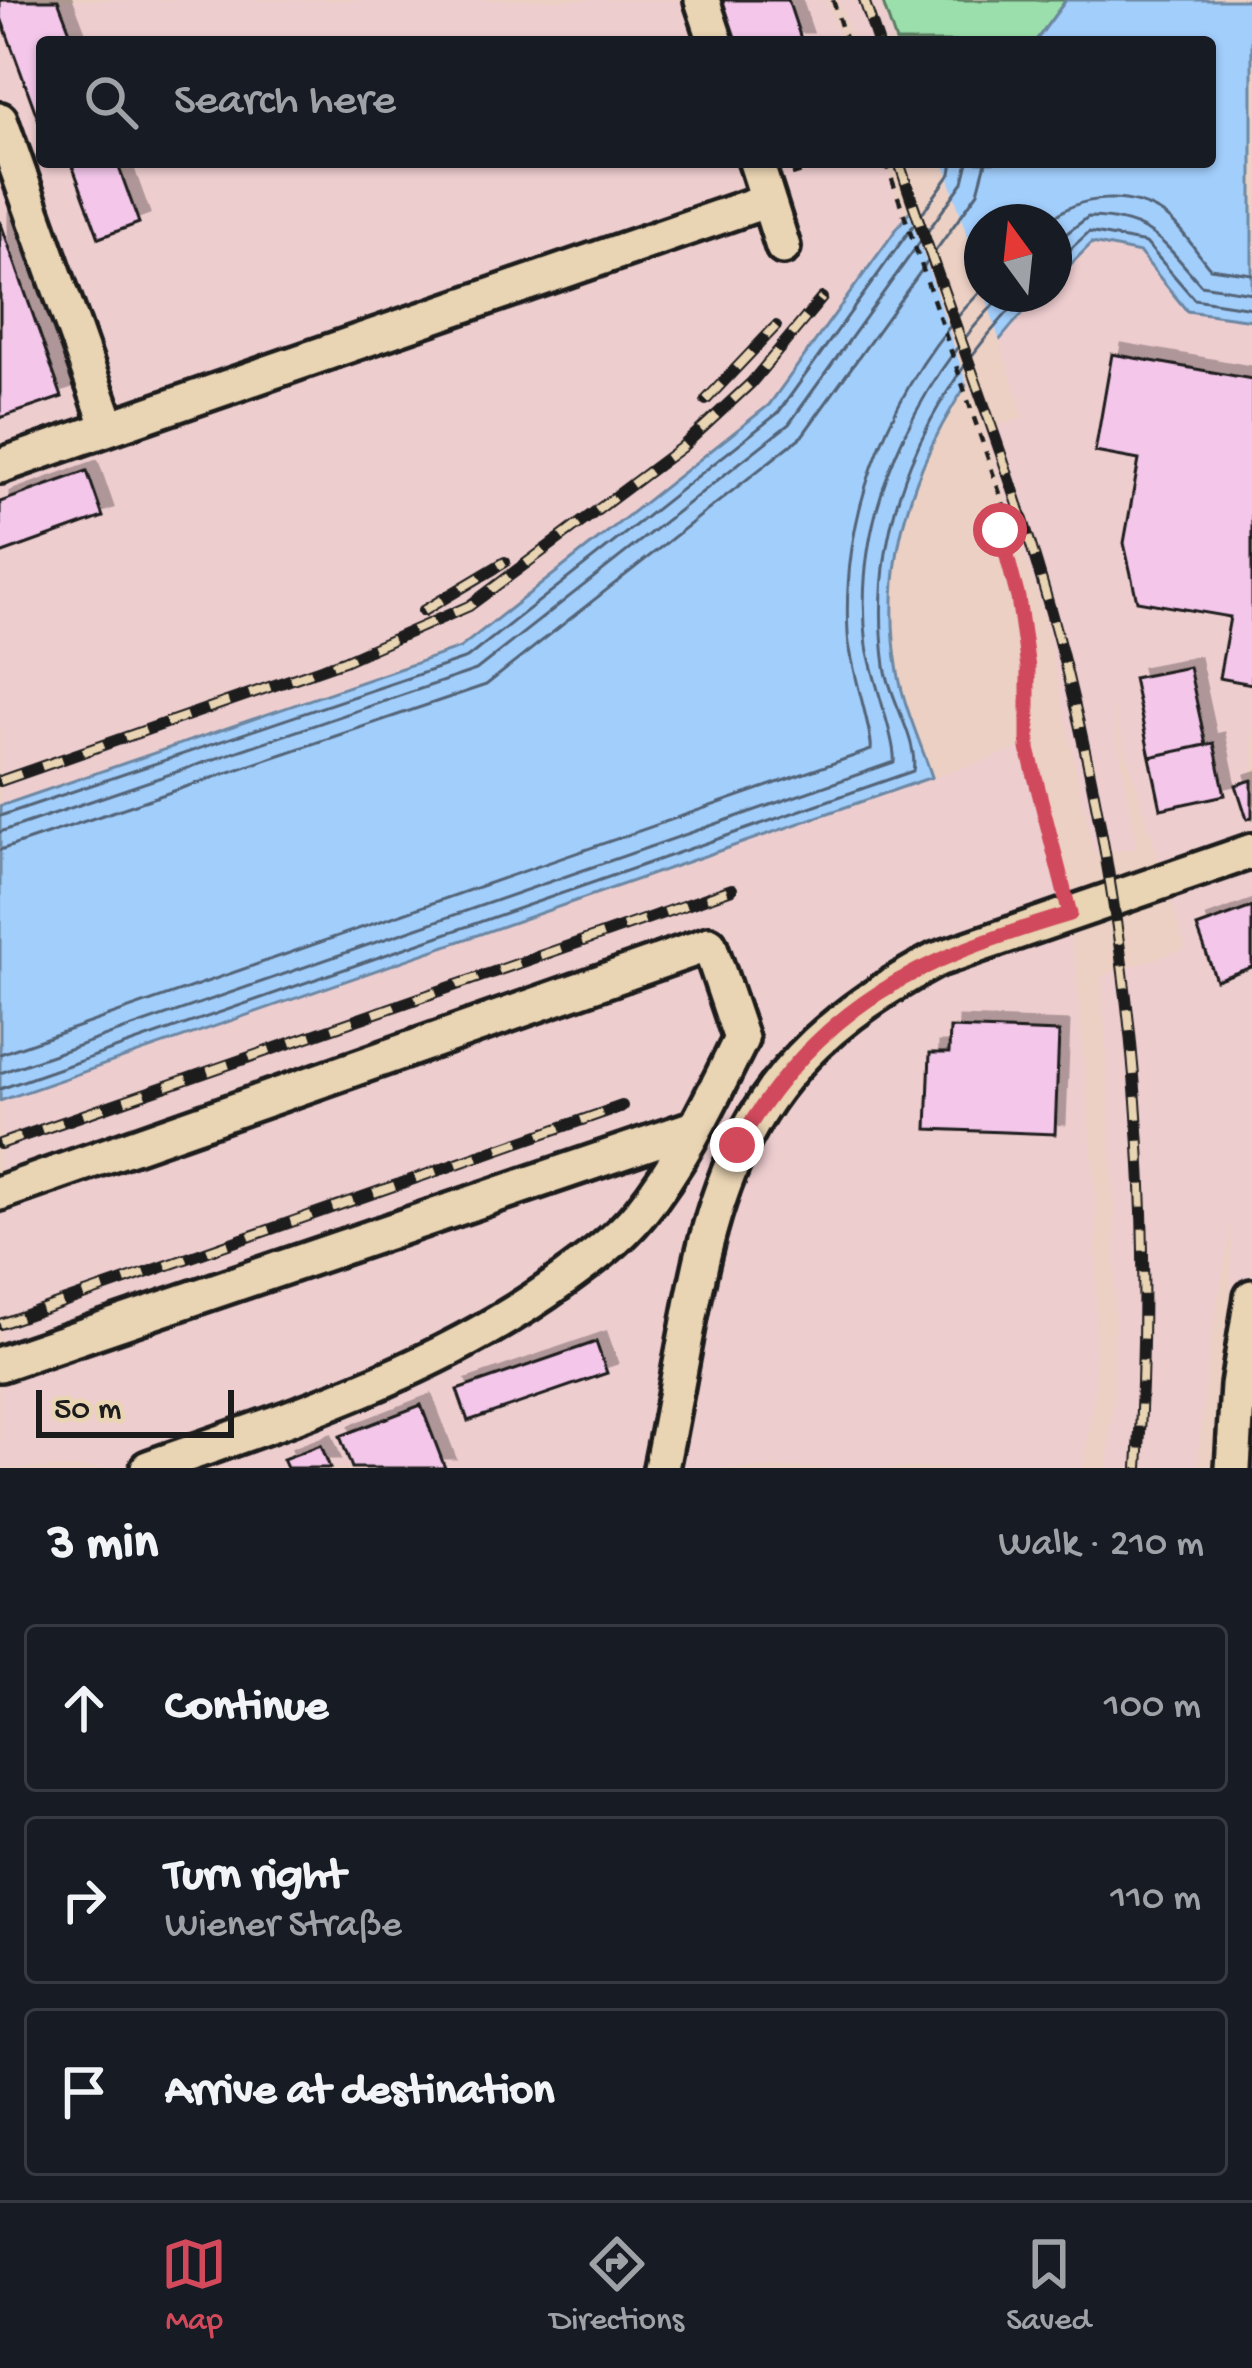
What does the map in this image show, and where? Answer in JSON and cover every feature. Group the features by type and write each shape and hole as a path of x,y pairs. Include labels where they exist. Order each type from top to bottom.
{"street":[{"path":"702,0 714,36"},
{"path":"0,120 109,428"},
{"path":"0,466 694,225 762,182 784,247"},
{"path":"662,1468 718,1192 737,1145 769,1092 806,1048 898,980 936,960 1252,850"},
{"path":"0,1193 709,944 741,1040 696,1127 637,1217 590,1260 489,1330 368,1387 148,1468"},
{"path":"0,1364 696,1127"},
{"path":"1233,1468 1238,1385 1252,1297"}],"path":[{"path":"832,0 845,36"},
{"path":"762,182 814,168"},
{"path":"888,168 1006,511 1000,530 1018,598 1028,668 1028,749 1070,914"}],"shaded area":[{"path":"0,0 826,0 839,36 36,36 36,168 886,168 904,217 769,405 460,648 0,806"},
{"path":"839,0 882,0 894,36 851,36"},
{"path":"1092,243 1140,253 1187,311 1252,320 1252,1468 1227,1468 1232,1223 1209,1349 1197,1468 1107,1468 1114,1396 1115,1222 1102,976 1186,949 1110,697 1137,847 1094,854 1044,616 985,431 1024,417 999,338 1024,312 1072,312 1072,263"},
{"path":"1020,748 1075,959 1096,1205 1095,1392 1083,1468 0,1468 0,1101"}],"green space":[{"path":"882,0 1066,0 1039,36 894,36"}],"water":[{"path":"1066,0 1252,0 1252,320 1187,311 1140,253 1092,243 1072,263 1072,204 964,204 964,312 1024,312 973,375 945,420 906,515 896,565 893,618 898,672 932,777 0,1101 0,806 460,648 769,405 941,168 1216,168 1216,36 1039,36"}],"pier":[{"path":"932,168 946,168 964,226 964,312 991,312 1001,345 969,391 906,203"}],"building":[{"path":"0,0 58,0 72,36 36,36 36,114 0,15"},
{"path":"715,0 788,0 800,36 726,36"},
{"path":"73,168 119,168 139,223 99,238"},
{"path":"0,221 62,397 0,418"},
{"path":"1112,354 1252,379 1252,684 1219,678 1230,617 1137,601 1124,543 1139,460 1095,452"},
{"path":"87,471 103,517 0,554 0,502"},
{"path":"1189,667 1206,745 1150,757 1133,678"},
{"path":"1214,743 1225,795 1161,809 1150,757"},
{"path":"1252,780 1252,818 1247,819 1236,785"},
{"path":"1252,907 1252,967 1216,980 1197,927"},
{"path":"950,1028 1059,1032 1055,1134 927,1129 930,1053 949,1053"},
{"path":"596,1342 607,1373 468,1421 457,1390"},
{"path":"421,1405 445,1468 352,1468 340,1436"},
{"path":"321,1445 330,1468 287,1468 283,1459"}],"railway":[{"path":"864,0 876,36"},
{"path":"901,168 1050,608 1108,870 1123,968 1140,1167 1143,1267 1138,1468"},
{"path":"0,781 344,661 469,606 682,447 751,383 822,298"},
{"path":"706,400 776,326"},
{"path":"423,611 505,562"},
{"path":"0,1144 732,889"},
{"path":"0,1324 622,1106"}],"route":[{"path":"737,1145 769,1092 806,1048 848,1014 936,960 1070,914 1028,749 1028,668 1018,598 1000,530"}]}
